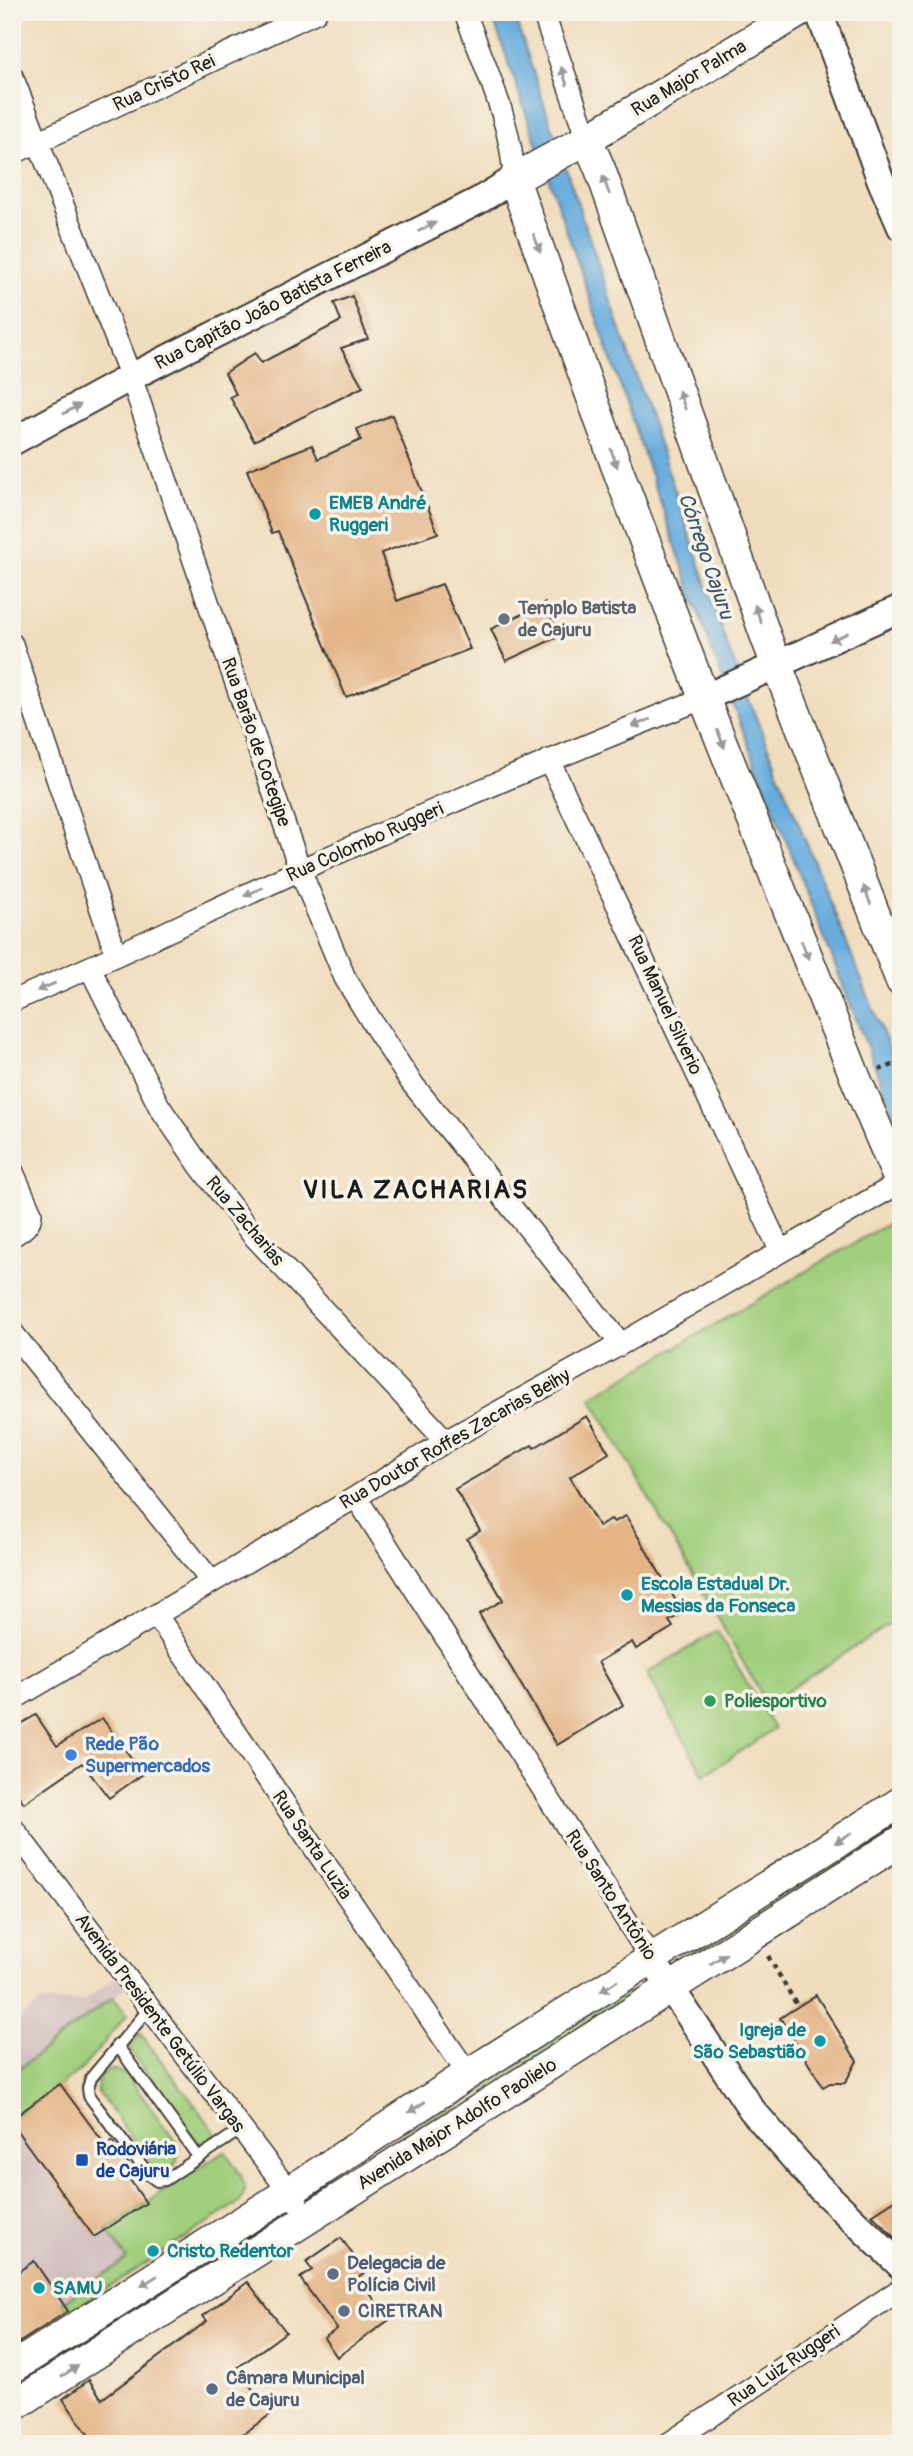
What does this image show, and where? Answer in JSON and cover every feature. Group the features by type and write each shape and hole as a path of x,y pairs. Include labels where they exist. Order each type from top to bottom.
{"main road":[{"name":"Rua Major Palma","path":"524,174 799,12"},
{"path":"583,141 609,195 772,668 901,981"},
{"path":"524,174 616,465 712,694 900,1183"},
{"name":"Avenida Major Adolfo Paolielo","path":"12,2368 289,2192 468,2074 901,1802"},
{"name":"Avenida Major Adolfo Paolielo","path":"12,2407 901,1841"}],"street":[{"name":"Rua Cristo Rei","path":"12,155 316,12"},
{"path":"465,12 512,152 524,174"},
{"path":"543,12 583,141"},
{"path":"819,12 881,181 901,226"},
{"name":"Rua Barão de Cotegipe","path":"12,76 131,377 300,870 345,978 411,1082 621,1343"},
{"name":"Rua Capitão João Batista Ferreira","path":"12,442 131,377 478,201 524,174"},
{"path":"712,694 901,608"},
{"path":"12,644 116,954"},
{"name":"Rua Colombo Ruggeri","path":"12,1001 549,760 712,694"},
{"name":"Rua Manuel Silverio","path":"549,760 780,1250"},
{"name":"Rua Zacharias","path":"90,968 159,1106 200,1167 252,1234 446,1441"},
{"path":"12,1170 31,1213 31,1219 26,1227 12,1236"},
{"name":"Rua Doutor Roffes Zacarias Beihy","path":"12,1700 157,1616 446,1441 900,1183"},
{"path":"12,1332 211,1581"},
{"name":"Rua Santo Antônio","path":"356,1497 751,2110 818,2186 901,2266"},
{"name":"Rua Santa Luzia","path":"157,1616 468,2074"},
{"name":"Avenida Presidente Getúlio Vargas","path":"12,1827 309,2218"},
{"name":"Rua Luiz Ruggeri","path":"668,2444 901,2289"}],"lane":[{"path":"149,2009 91,2078 89,2096 149,2175 157,2180 165,2180 240,2130"},
{"path":"117,2045 199,2158"}],"path":[{"path":"755,1936 798,2007"}],"shaded area":[{"path":"122,1972 131,1984 12,2074 12,2024 42,2002 84,2001"},
{"path":"12,2124 94,2237 106,2230 127,2259 62,2303 12,2268"}],"green space":[{"path":"892,1221 901,1234 901,1617 767,1704 591,1397"},
{"name":"Poliesportivo","path":"717,1631 774,1729 704,1775 647,1673"},
{"path":"901,1819 901,1830 684,1962 685,1957"},
{"path":"624,1991 632,1996 340,2181 341,2175"},
{"path":"113,1997 127,2015 82,2069 12,2119 12,2074"},
{"path":"140,2033 216,2133 203,2143 198,2143 131,2052 131,2044"},
{"path":"111,2069 126,2074 179,2147 177,2161 173,2167 158,2169 152,2166 98,2092 100,2078"},
{"path":"224,2151 243,2181 240,2202 70,2313 62,2303 127,2259 106,2230"},
{"path":"262,2227 268,2228 108,2334 103,2326"},
{"path":"65,2346 70,2355 12,2392 12,2380"}],"water":[{"path":"491,12 513,12 728,648 901,1078 901,1133 713,654"}],"building":[{"path":"352,296 368,339 341,348 363,387 254,441 230,397 236,394 225,373 255,353 261,363 341,321 334,303"},
{"name":"EMEB André Ruggeri","path":"392,415 438,533 381,553 397,601 442,584 470,649 346,697 278,531 272,533 247,470 312,445 318,459 361,440 357,429"},
{"path":"545,603 560,636 506,661 491,629"},
{"name":"Escola Estadual Dr. Messias da Fonseca","path":"587,1416 609,1453 570,1477 599,1527 611,1519 614,1522 626,1516 683,1613 669,1621 673,1627 636,1649 632,1642 598,1662 623,1705 557,1745 479,1614 503,1600 467,1539 480,1531 455,1489 532,1445 534,1448"},
{"name":"Rede Pão Supermercados","path":"36,1715 57,1746 102,1718 143,1774 109,1798 82,1763 24,1803 12,1787 12,1729"},
{"name":"Igreja de São Sebastião","path":"816,1995 857,2061 845,2083 830,2083 823,2087 780,2018"},
{"name":"Rodoviária de Cajuru","path":"60,2084 106,2146 112,2141 137,2175 130,2180 146,2203 94,2237 12,2124 12,2119"},
{"path":"901,2196 901,2244 872,2215"},
{"path":"341,2238 365,2272 358,2277 389,2320 337,2357 324,2338 337,2329 300,2278 312,2270 306,2262"},
{"path":"34,2261 68,2311 17,2344 12,2338 12,2276"},
{"path":"248,2282 286,2332 237,2368 271,2414 229,2444 95,2444 63,2399 89,2380 102,2399 207,2321 203,2316"}],"place":[{"name":"EMEB André Ruggeri","path":"315,514"},
{"name":"Templo Batista de Cajuru","path":"504,619"},
{"name":"Escola Estadual Dr. Messias da Fonseca","path":"627,1595"},
{"name":"Poliesportivo","path":"710,1701"},
{"name":"Rede Pão Supermercados","path":"71,1755"},
{"name":"Igreja de São Sebastião","path":"820,2041"},
{"name":"Rodoviária de Cajuru","path":"82,2160"},
{"name":"Cristo Redentor","path":"153,2251"},
{"name":"Delegacia de Polícia Civil","path":"333,2274"},
{"name":"SAMU","path":"39,2288"},
{"name":"CIRETRAN","path":"344,2311"},
{"name":"Câmara Municipal de Cajuru","path":"212,2389"}],"district":[{"name":"VILA ZACHARIAS","path":"416,1190"}],"water label":[{"name":"Córrego Cajuru","path":"706,556"}]}
